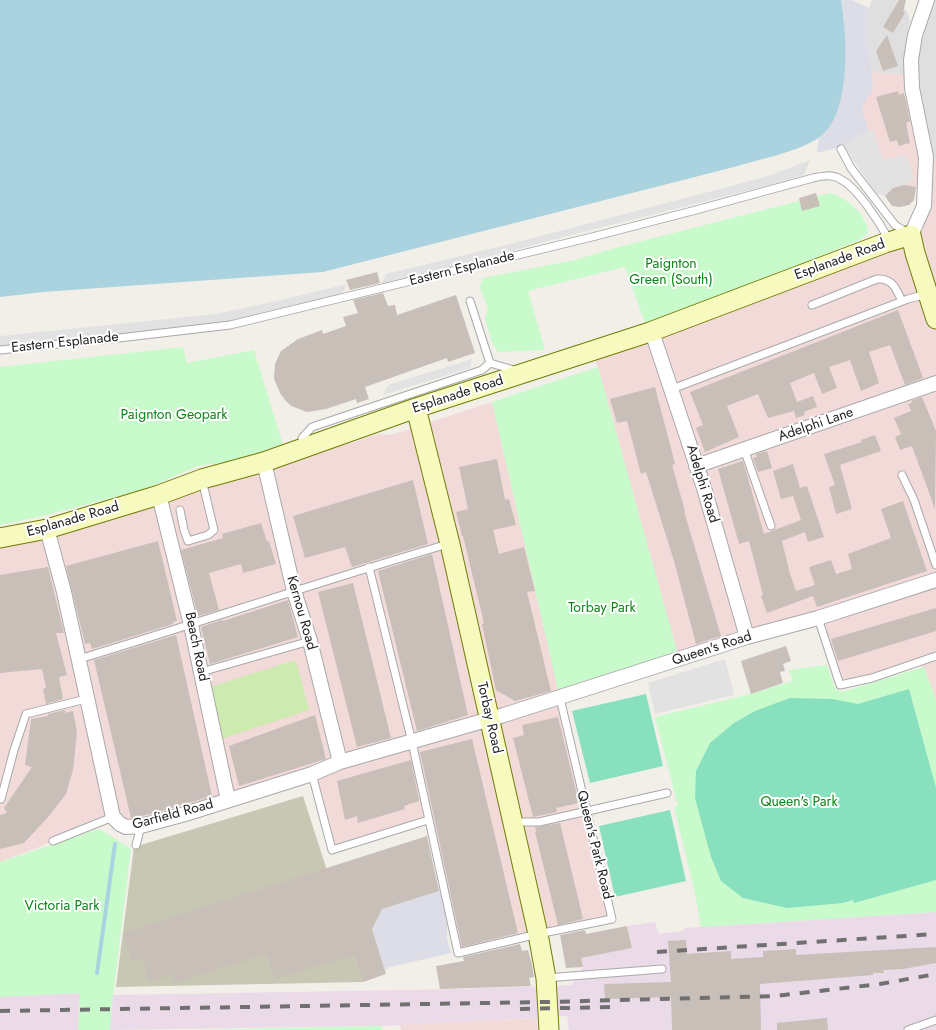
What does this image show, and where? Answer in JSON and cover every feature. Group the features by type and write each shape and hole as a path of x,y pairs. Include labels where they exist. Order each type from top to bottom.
{"main road":[{"name":"Esplanade Road","path":"0,538 47,530 159,495 202,479 264,462 416,408 652,332 890,241 911,235"},
{"path":"911,235 936,319"},
{"name":"Torbay Road","path":"416,408 450,544 538,934 546,978 549,1030"}],"street":[{"path":"911,235 924,206 926,157 912,88 910,60 915,35 927,0"},
{"name":"Adelphi Road","path":"652,332 696,466 747,637"},
{"name":"Adelphi Lane","path":"696,466 936,384"},
{"name":"Kernou Road","path":"264,462 294,590 310,641 340,762"},
{"name":"Beach Road","path":"159,495 191,625 228,800"},
{"name":"Garfield Road","path":"47,530 56,559 79,659 86,699 113,817 126,827 141,826 312,774 340,762 489,719"},
{"name":"Queen's Road","path":"489,719 747,637 818,618 936,580"}],"lane":[{"path":"840,149 851,168 895,225 911,235"},
{"name":"Eastern Esplanade","path":"0,350 157,334 248,321 596,236 825,176 839,178 849,186 870,210 890,241"},
{"path":"812,305 877,279 891,281 902,301"},
{"path":"672,389 902,301 928,294"},
{"path":"470,301 490,363"},
{"path":"490,363 524,374"},
{"path":"304,447 302,438 312,427 482,370 490,363"},
{"path":"744,449 771,526"},
{"path":"902,475 914,500 936,565"},
{"path":"173,548 188,541 208,536 214,530 202,479"},
{"path":"180,510 188,541"},
{"path":"79,659 191,625 294,590 450,544"},
{"path":"370,567 412,742 458,953 538,934"},
{"path":"818,618 840,685 872,678 936,656"},
{"path":"201,672 310,641"},
{"name":"Queen's Park Road","path":"538,934 612,919 560,698"},
{"path":"1,798 26,714 86,699"},
{"path":"312,774 332,850 428,820"},
{"path":"512,822 539,822 667,793"},
{"path":"53,841 113,817"},
{"path":"136,845 141,826"},
{"path":"546,978 662,969"},
{"path":"908,1030 936,1020"}],"shaded area":[{"path":"841,0 852,0 869,8 866,27 873,80 872,93 867,97 862,109 868,130 844,146 817,153 819,138 827,130 840,103 844,84 844,18"},
{"path":"872,0 898,0 908,13 910,21 905,47 904,75 872,72 866,27"},
{"path":"927,0 936,0 936,161 926,157 912,88"},
{"path":"872,72 904,75 904,93 913,120 920,168 919,182 916,187 904,185 893,188 885,196 876,193 844,146 868,130 862,109 865,99 872,93"},
{"path":"873,129 883,160 906,155 914,178 904,185 893,188 885,196 876,193 844,146 868,130"},
{"path":"926,157 936,161 936,700 924,668 917,663 840,685 818,618 679,660 598,367 591,351 917,223"},
{"path":"810,160 804,175 381,285 386,274 514,243 731,186 768,176"},
{"path":"347,284 342,294 233,322 204,327 0,347 0,336 216,314"},
{"path":"472,359 470,368 383,395 388,385"},
{"path":"492,402 612,919 458,953 428,820 332,850 312,774 141,826 113,817 0,862 0,538 305,447 352,443 378,434 391,435"},
{"path":"725,659 734,695 655,714 648,683"},
{"path":"303,796 363,982 116,987 134,847"},
{"path":"441,890 447,917 447,939 451,953 390,967 385,970 371,926 374,925 380,913 379,910"},
{"path":"936,912 936,1030 569,1030 567,1016 382,1026 110,1030 113,995 460,989 572,985 583,967 581,958 632,948 627,926 655,922 659,934 682,931 685,928"},
{"path":"80,993 78,1030 0,1030 0,996"},
{"path":"537,1018 538,1030 401,1030 400,1025"}],"green space":[{"name":"Paignton Green (South)","path":"830,193 849,203 865,220 868,233 860,240 750,285 645,323 625,267 528,291 545,350 498,352 492,343 485,318 488,309 480,287 483,278 575,260"},
{"name":"Paignton Geopark","path":"183,347 187,363 254,350 283,445 232,461 198,466 145,489 43,516 0,525 0,367"},
{"name":"Torbay Park","path":"598,367 677,651 558,690 492,402"},
{"path":"296,660 309,710 221,739 210,687"},
{"name":"Queen's Park","path":"827,665 835,689 842,692 924,667 936,700 936,912 701,927 695,893 674,807 678,806 655,717 751,694 793,681 789,670"},
{"name":"Queen's Park","path":"909,689 936,788 936,880 854,903 853,900 843,903 787,908 743,898 721,881 711,857 695,798 696,771 710,743 734,723 755,711 790,698 832,699 858,704"},
{"path":"646,694 663,766 590,783 572,711"},
{"path":"670,810 686,881 615,897 599,826"},
{"name":"Victoria Park","path":"100,829 131,849 110,1030 78,1030 80,993 0,997 0,862"},
{"path":"382,1026 382,1030 192,1030"}],"water":[{"path":"0,0 841,0 845,33 845,74 837,113 829,128 817,139 787,152 734,167 323,272 43,292 0,297"}],"building":[{"path":"899,0 906,0 903,12 905,13 893,33 883,27"},
{"path":"887,35 898,66 883,71 876,51"},
{"path":"898,91 899,95 904,93 910,121 906,123 910,143 899,146 897,140 890,142 876,97"},
{"path":"904,185 916,187 914,200 909,205 892,206 885,196 893,188"},
{"path":"816,193 820,206 802,211 799,198"},
{"path":"377,272 380,283 350,290 346,280"},
{"path":"383,293 388,306 395,305 397,315 456,295 475,353 448,362 447,358 365,387 369,399 357,403 356,399 326,409 307,412 291,406 280,393 274,379 275,364 281,351 298,339 322,330 323,334 346,326 343,317 358,313 353,300"},
{"path":"898,310 923,378 905,385 890,345 869,352 879,383 861,391 850,360 829,367 837,388 822,394 814,373 790,383 797,402 813,396 817,407 804,412 805,415 796,418 794,411 768,418 758,394 727,406 739,437 705,452 696,428 703,425 690,392"},
{"path":"655,387 675,464 672,465 684,511 721,636 696,644 674,561 646,472 641,474 627,421 617,423 610,399"},
{"path":"922,397 936,431 935,509 912,446 900,450 895,437 901,434 894,418 911,411 908,404"},
{"path":"875,435 881,451 840,465 852,509 836,514 829,487 835,485 824,454 862,442 861,440"},
{"path":"767,451 772,468 758,472 753,458 757,457 756,454"},
{"path":"497,459 505,500 509,499 516,525 493,530 499,554 524,547 535,591 527,592 551,691 515,701 496,690 482,624 484,623 456,512 468,509 459,467"},
{"path":"743,461 764,534 801,520 793,496 781,499 773,471 793,464 800,488 807,486 824,537 808,542 805,532 782,541 796,591 815,585 809,567 831,560 836,574 852,569 848,554 891,538 881,509 903,501 927,571 817,607 813,596 767,613 761,596 763,595 749,541 739,544 718,469"},
{"path":"413,480 428,544 352,567 345,547 305,558 293,516"},
{"path":"261,523 276,564 243,573 241,564 209,573 219,610 198,616 181,550 223,538 222,534"},
{"path":"158,541 177,621 173,622 173,624 92,649 90,643 85,644 66,566"},
{"path":"432,554 468,715 417,731 378,571"},
{"path":"48,567 64,633 56,633 67,675 59,677 63,699 46,704 43,689 46,688 42,669 0,673 0,575"},
{"path":"353,583 391,738 357,747 318,592"},
{"path":"288,600 298,637 210,664 201,627"},
{"path":"936,608 936,631 838,661 831,639"},
{"path":"176,635 212,796 131,818 94,660"},
{"path":"786,646 791,661 783,664 785,671 780,672 783,683 751,694 741,661"},
{"path":"65,710 65,713 73,711 77,732 73,770 66,794 24,843 0,849 0,815 7,813 4,808 32,767 25,765 31,719"},
{"path":"315,715 326,759 239,786 229,746"},
{"path":"558,717 579,803 556,808 557,812 533,817 513,738 524,735 522,725"},
{"path":"472,739 518,933 462,947 420,752"},
{"path":"411,760 419,801 404,806 405,809 358,823 357,816 345,820 337,781"},
{"path":"560,823 583,919 558,925 535,827"},
{"path":"427,836 439,891 382,909 372,929 386,974 363,982 354,955 275,979 267,954 174,983 171,975 149,982 142,959 132,962 123,933"},
{"path":"627,926 632,948 581,958 583,967 566,968 560,935 585,930 586,934"},
{"path":"686,940 687,954 731,951 731,959 763,957 763,951 796,949 796,955 936,947 936,963 903,969 883,970 884,973 873,973 873,975 760,984 761,1030 672,1030 671,997 605,999 604,984 671,982 668,941"},
{"path":"520,944 522,951 528,950 532,965 534,977 529,978 531,986 440,989 436,966 464,961 463,957"},
{"path":"827,1018 828,1030 777,1030 777,1023"}],"waterway":[{"path":"97,973 115,844"}],"railway":[{"path":"657,952 936,934"},
{"path":"0,1011 547,1002 775,996 880,984 936,974"},
{"path":"520,1009 610,1007"}]}
